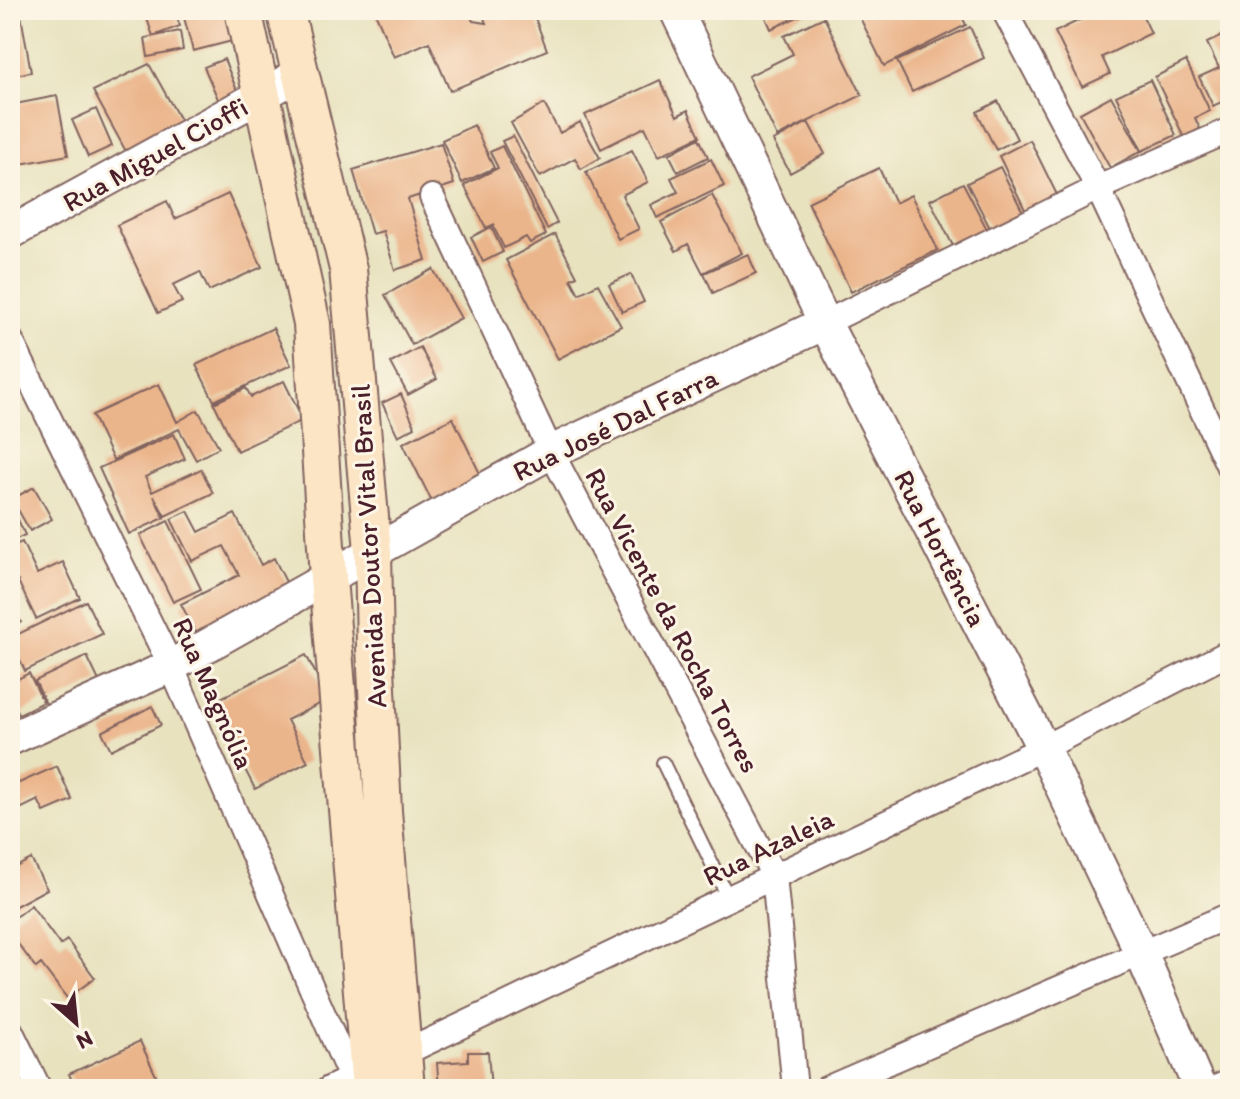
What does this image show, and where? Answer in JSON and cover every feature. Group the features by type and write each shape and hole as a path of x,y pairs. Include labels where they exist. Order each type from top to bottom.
{"main road":[{"name":"Avenida Doutor Vital Brasil","path":"243,10 312,324 363,1078"},
{"name":"Avenida Doutor Vital Brasil","path":"285,10 348,269 373,551 383,811 406,1089"}],"street":[{"name":"Rua Hortência","path":"676,10 825,323 1043,748 1142,955 1200,1089"},
{"path":"1004,10 1098,188 1230,469"},
{"name":"Rua Miguel Cioffi","path":"10,233 300,74"},
{"name":"Rua José Dal Farra","path":"10,739 171,666 551,452 825,323 1098,188 1230,130"},
{"name":"Rua Vicente da Rocha Torres","path":"432,197 551,452 774,876 795,1089"},
{"name":"Rua Magnólia","path":"10,339 171,666 363,1078"},
{"name":"Rua Azaleia","path":"329,1089 363,1078 402,1052 1043,748 1230,652"},
{"path":"826,1089 1230,915"},
{"path":"10,1030 39,1089"},
{"path":"1213,1089 1230,1082"}],"lane":[{"path":"663,763 729,899"}],"building":[{"path":"10,10 20,10 31,72 10,76"},
{"path":"144,10 174,10 180,26 153,36"},
{"path":"182,10 237,10 244,38 193,51"},
{"path":"374,10 467,10 473,21 486,23 481,10 532,10 547,50 450,91 429,42 394,57"},
{"path":"770,10 813,10 771,29 764,13"},
{"path":"959,10 966,25 884,66 857,12"},
{"path":"1100,10 1140,10 1151,33 1102,57 1110,74 1082,87 1055,32"},
{"path":"824,17 862,95 777,137 748,76 793,54 784,36"},
{"path":"970,27 984,58 912,92 897,61"},
{"path":"180,31 183,50 148,57 145,38"},
{"path":"1230,32 1230,91 1222,77 1230,98 1213,106 1199,77 1219,68 1207,43"},
{"path":"224,59 243,105 224,113 204,67"},
{"path":"1186,61 1210,111 1195,118 1200,129 1184,137 1155,77"},
{"path":"149,64 184,127 129,157 93,91"},
{"path":"660,80 677,116 688,110 700,136 659,156 645,127 601,149 585,115"},
{"path":"1150,80 1176,135 1142,151 1116,96"},
{"path":"57,96 68,155 10,166 10,105"},
{"path":"1111,96 1141,151 1110,168 1080,113"},
{"path":"998,101 1017,139 996,150 977,112"},
{"path":"544,104 560,133 580,122 600,158 581,169 575,158 540,177 511,123"},
{"path":"96,109 112,146 88,157 72,120"},
{"path":"808,122 825,154 790,173 773,141"},
{"path":"474,125 494,168 462,183 442,140"},
{"path":"513,136 557,223 547,229 502,141"},
{"path":"699,138 708,157 678,172 669,154"},
{"path":"1030,140 1062,205 1030,220 999,156"},
{"path":"441,143 454,184 408,199 426,260 395,270 383,231 372,234 353,170"},
{"path":"502,146 546,235 530,243 526,237 504,248 493,226 495,224 486,228 464,185 498,168 490,152"},
{"path":"632,150 648,182 622,195 639,229 618,239 586,172"},
{"path":"711,159 724,186 657,218 651,205 678,192 671,178"},
{"path":"1000,167 1028,222 995,238 967,183"},
{"path":"879,168 895,203 911,195 938,250 851,292 808,202"},
{"path":"963,183 991,237 957,254 930,200"},
{"path":"228,194 262,267 209,291 200,272 173,285 182,302 158,313 117,225 167,201 175,219"},
{"path":"712,195 742,253 703,273 688,244 676,251 661,222"},
{"path":"491,227 503,252 483,262 471,237"},
{"path":"555,234 577,276 571,279 579,294 598,284 621,326 558,359 506,260"},
{"path":"748,254 756,273 713,293 704,273"},
{"path":"433,269 461,318 412,345 385,295"},
{"path":"631,274 644,302 622,312 609,284"},
{"path":"273,328 291,365 214,401 196,365"},
{"path":"420,347 437,379 408,395 391,363"},
{"path":"284,381 303,420 237,451 214,403 246,388 251,397"},
{"path":"159,384 177,422 198,410 219,447 196,460 179,429 113,460 92,415"},
{"path":"401,394 415,427 398,436 382,403"},
{"path":"453,418 485,484 435,508 403,443"},
{"path":"174,434 185,459 145,477 152,492 201,469 213,493 165,516 154,496 164,518 129,534 99,468"},
{"path":"10,449 19,469 10,473"},
{"path":"34,487 52,519 30,531 12,499"},
{"path":"10,502 25,535 10,542"},
{"path":"188,511 199,532 235,514 261,565 274,558 289,588 196,633 181,604 239,575 224,546 192,561 171,519"},
{"path":"168,521 201,589 173,602 140,535"},
{"path":"22,542 37,574 63,562 80,598 36,619 18,581 10,585 10,547"},
{"path":"10,600 21,622 10,628"},
{"path":"86,601 102,634 25,671 10,638"},
{"path":"306,655 329,699 287,720 308,762 255,789 211,703"},
{"path":"87,656 99,681 47,706 35,681"},
{"path":"29,673 43,702 19,714 10,697 10,683"},
{"path":"152,706 161,725 111,750 102,732"},
{"path":"57,766 72,800 44,812 38,800 16,811 10,798 10,787"},
{"path":"31,859 47,889 10,909 10,870"},
{"path":"31,905 60,945 67,940 95,978 67,998 41,964 36,968 10,933 10,921"},
{"path":"140,1041 157,1078 140,1086 141,1089 126,1089 138,1081 121,1089 76,1089 69,1074"},
{"path":"10,1047 32,1089 10,1089"},
{"path":"468,1052 488,1052 491,1089 439,1089 437,1063 468,1061"}]}
